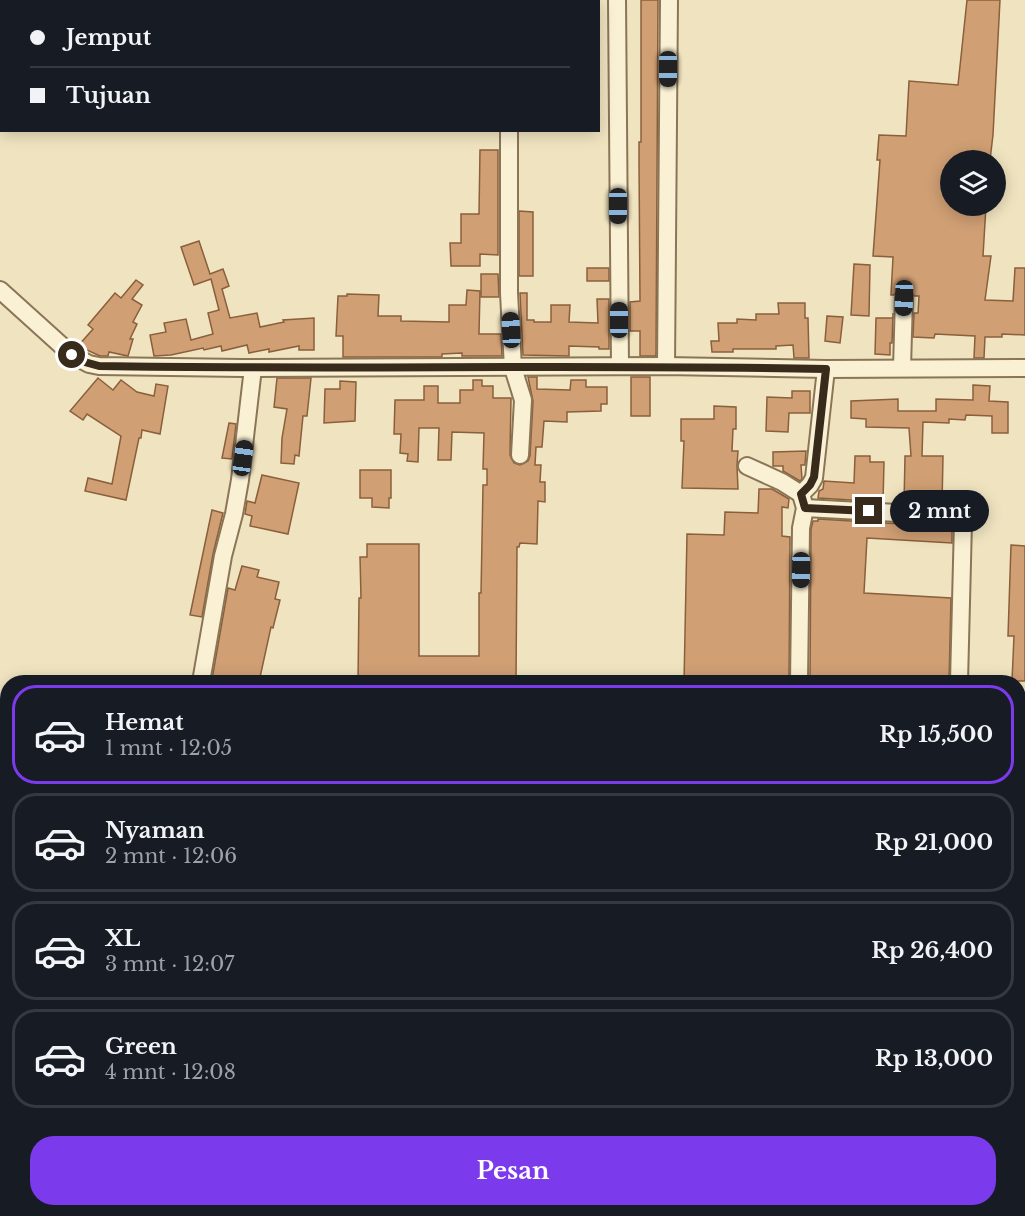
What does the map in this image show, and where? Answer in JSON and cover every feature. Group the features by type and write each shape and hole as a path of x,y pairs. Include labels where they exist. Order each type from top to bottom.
{"street":[{"path":"617,0 620,366"},
{"path":"666,366 669,0"},
{"path":"509,132 509,293 513,368 523,400 520,454"},
{"path":"0,290 72,355 89,364 253,368 620,366 826,369 1025,368"},
{"path":"902,368 904,298"},
{"path":"202,675 223,556 240,480 253,368"},
{"path":"799,675 803,501 814,477 826,369"},
{"path":"747,466 782,482 803,501 954,516 961,519 963,547 959,675"}],"building":[{"path":"641,0 658,0 656,356 640,356 640,331 630,331 630,302 640,301"},
{"path":"967,0 1000,0 991,150 940,150 940,216 985,216 983,256 991,256 985,300 1013,301 1015,268 1025,268 1025,335 1002,334 1002,337 985,337 984,358 974,358 975,336 935,334 934,338 913,337 914,313 918,313 919,296 914,296 910,289 905,288 891,295 893,257 873,256 880,160 877,160 879,135 906,136 909,81 958,85"},
{"path":"480,150 498,150 498,255 480,254 480,266 451,266 450,243 461,243 461,214 479,214"},
{"path":"519,211 533,212 533,276 519,276"},
{"path":"199,241 210,274 223,269 229,286 222,289 230,318 257,313 260,327 284,322 283,320 314,318 314,350 299,350 299,346 249,353 247,345 222,351 221,346 154,356 150,335 166,332 164,323 186,319 191,340 213,334 208,313 219,310 211,279 194,285 181,247"},
{"path":"854,264 870,265 869,316 851,315"},
{"path":"587,268 609,268 609,281 587,281"},
{"path":"481,274 498,274 499,297 481,297"},
{"path":"136,280 143,285 132,299 142,305 133,322 137,324 130,339 133,339 128,356 109,352 108,356 100,356 78,346 93,329 88,325 115,293 121,298"},
{"path":"467,290 480,291 479,334 501,334 502,356 462,356 462,353 442,354 442,357 343,357 343,336 336,336 338,296 379,295 378,316 401,316 401,321 449,322 449,305 466,305"},
{"path":"520,293 527,293 527,320 534,320 534,322 551,322 551,305 570,305 569,322 598,323 597,299 609,299 609,349 569,346 569,356 523,355"},
{"path":"778,303 805,303 805,318 808,318 809,358 794,358 793,345 776,346 776,349 733,349 733,352 712,352 711,341 719,341 718,323 737,323 737,319 756,320 756,314 779,314"},
{"path":"827,316 843,317 840,343 825,341"},
{"path":"876,318 893,318 890,355 875,354"},
{"path":"528,377 537,377 537,389 570,390 571,380 586,380 586,387 607,387 607,404 601,404 601,411 567,412 567,422 544,421 542,447 536,447 535,465 541,465 540,482 545,482 545,502 538,501 537,544 520,543 517,547 516,675 358,675 360,557 367,557 367,544 419,544 419,656 479,656 483,485 487,485 487,469 483,469 484,433 452,432 451,460 438,460 439,428 419,428 418,462 407,461 408,454 400,453 401,434 394,434 395,400 424,400 424,386 438,386 438,403 460,403 460,390 473,390 473,380 482,380 482,386 493,386 493,398 511,398 510,455 514,463 520,465 528,461 530,456 533,401"},
{"path":"631,377 650,377 650,416 631,416"},
{"path":"98,378 113,390 121,380 137,392 154,396 156,384 168,386 160,434 142,430 141,438 139,438 126,500 85,491 88,478 112,484 121,436 87,414 83,420 70,411"},
{"path":"277,378 311,378 307,416 303,416 299,456 295,455 294,464 281,463 287,409 274,407"},
{"path":"340,381 356,382 355,421 324,423 325,389 340,389"},
{"path":"973,385 990,386 989,401 1008,402 1008,433 992,433 992,416 966,415 965,420 949,419 949,423 923,422 922,456 943,456 942,505 904,503 905,456 911,456 909,428 866,427 866,419 851,418 851,401 898,399 898,411 936,411 936,399 973,400"},
{"path":"792,391 810,391 810,413 789,413 788,432 766,431 767,397 792,398"},
{"path":"714,406 736,407 736,429 733,429 732,451 738,451 738,489 682,488 684,441 681,441 681,419 714,419"},
{"path":"229,423 236,424 232,459 222,458"},
{"path":"806,451 805,465 801,465 802,479 800,481 783,471 783,466 773,466 773,452"},
{"path":"855,456 870,456 870,462 884,462 883,502 818,498 824,481 854,483"},
{"path":"360,470 391,470 389,508 372,507 372,498 360,498"},
{"path":"262,475 299,483 288,534 250,526 252,516 245,514 247,501 255,503"},
{"path":"759,489 772,489 789,499 788,508 782,507 782,536 790,537 789,675 684,675 687,534 724,535 725,512 758,513"},
{"path":"212,510 223,513 202,617 190,615"},
{"path":"818,519 952,527 952,543 867,538 864,593 951,598 949,675 810,675 811,529 813,521 818,521"},
{"path":"1011,545 1025,546 1025,675 1012,675 1014,636 1008,636"},
{"path":"242,566 259,570 257,577 279,582 275,599 280,600 273,628 271,627 261,675 213,675 228,588 235,590"}],"route":[{"path":"72,355 81,361 99,366 242,368 666,366 826,369 814,477 801,494 805,508 869,511"}]}
